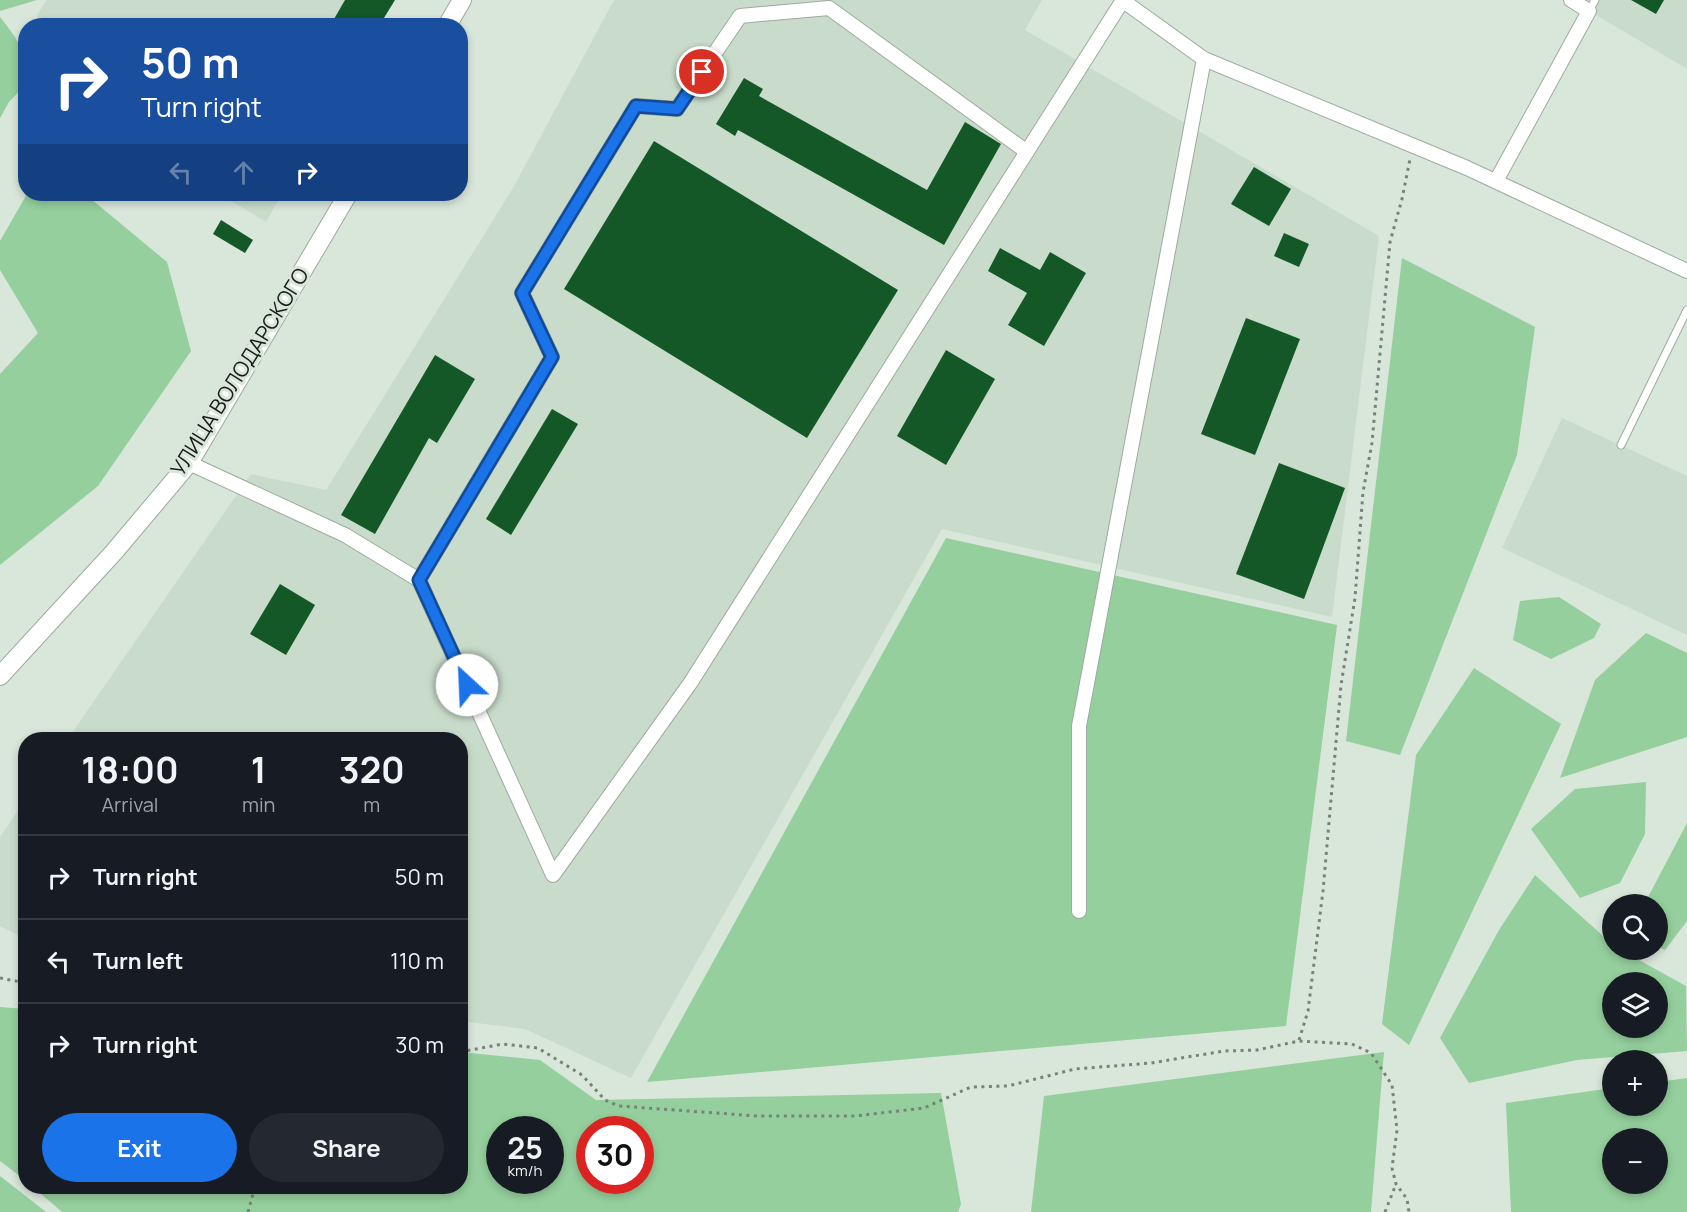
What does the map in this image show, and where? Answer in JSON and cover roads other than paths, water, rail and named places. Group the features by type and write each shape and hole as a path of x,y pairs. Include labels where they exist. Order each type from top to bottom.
{"main road":[{"path":"452,18 462,0"},
{"name":"УЛИЦА ВОЛОДАРСКОГО","path":"0,676 114,552 189,463 344,201"}],"street":[{"path":"189,463 345,535 419,580 553,875 691,682 1122,0 1204,59 1496,181 1687,271"},
{"path":"1496,181 1592,5 1571,0"},
{"path":"419,580 552,357 522,293 636,106 677,109 740,16 829,8 1027,152"},
{"path":"1079,911 1079,726 1204,59"}],"lane":[{"path":"1621,445 1687,309"}]}
